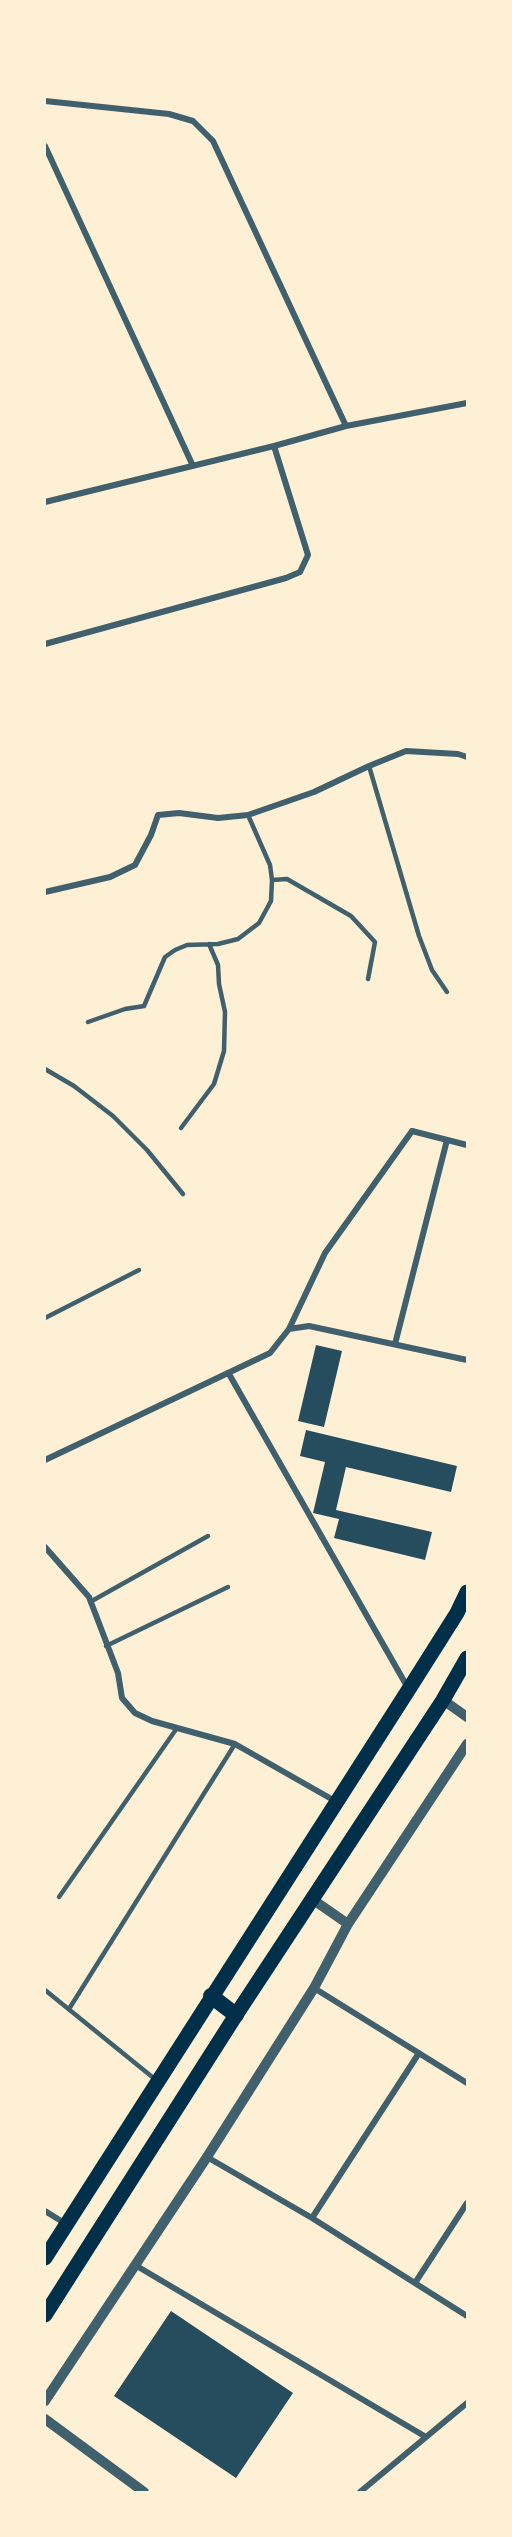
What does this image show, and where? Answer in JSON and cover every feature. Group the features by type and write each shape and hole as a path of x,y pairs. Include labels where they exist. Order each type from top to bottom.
{"highway":[{"path":"211,1996 236,2014"}],"main road":[{"path":"45,2258 409,1689 457,1613 467,1592"},
{"path":"45,2315 236,2014 443,1700 467,1658"}],"street":[{"path":"45,101 169,114 193,121 213,141 346,426"},
{"path":"45,146 193,466"},
{"path":"45,502 274,447 346,426 467,403"},
{"path":"45,644 286,579 300,572 308,555 274,447"},
{"path":"45,892 110,877 135,865 151,835 158,815 179,813 218,818 248,815 314,792 405,752 458,754 467,757"},
{"path":"45,1460 270,1353 289,1329 325,1253 412,1131 467,1144"},
{"path":"395,1344 447,1140"},
{"path":"289,1329 309,1326 467,1360"},
{"path":"229,1374 409,1689"},
{"path":"45,1547 89,1597 117,1673 122,1698 135,1713 177,1728 235,1744 337,1802"},
{"path":"443,1700 467,1717"},
{"path":"45,2401 207,2157 314,1988 348,1924 467,1744"},
{"path":"312,1899 348,1924"},
{"path":"314,1988 467,2083"},
{"path":"312,2218 419,2053"},
{"path":"207,2157 312,2218 467,2316"},
{"path":"415,2283 467,2203"},
{"path":"45,2211 66,2224"},
{"path":"135,2265 426,2437"},
{"path":"360,2492 467,2403"},
{"path":"45,2419 144,2492"}],"lane":[{"path":"369,766 419,936 432,970 447,992"},
{"path":"88,1022 125,1009 144,1006 165,957 187,945 238,939 259,923 272,901 272,880 270,865 248,815"},
{"path":"272,880 287,879 351,916 375,942 368,979"},
{"path":"181,1128 214,1084 224,1051 225,1012 219,984 218,965 209,944"},
{"path":"45,1069 74,1086 113,1116 147,1150 183,1194"},
{"path":"45,1318 139,1270"},
{"path":"90,1602 208,1536"},
{"path":"106,1646 228,1587"},
{"path":"59,1897 177,1728"},
{"path":"69,2009 235,1744"},
{"path":"45,1990 158,2082"}],"building":[{"path":"316,1345 342,1351 324,1427 298,1421"},
{"path":"306,1430 457,1466 451,1492 346,1467 336,1510 432,1532 425,1560 334,1538 339,1519 313,1513 325,1462 300,1456"},
{"path":"171,2311 293,2393 236,2478 114,2396"}]}
